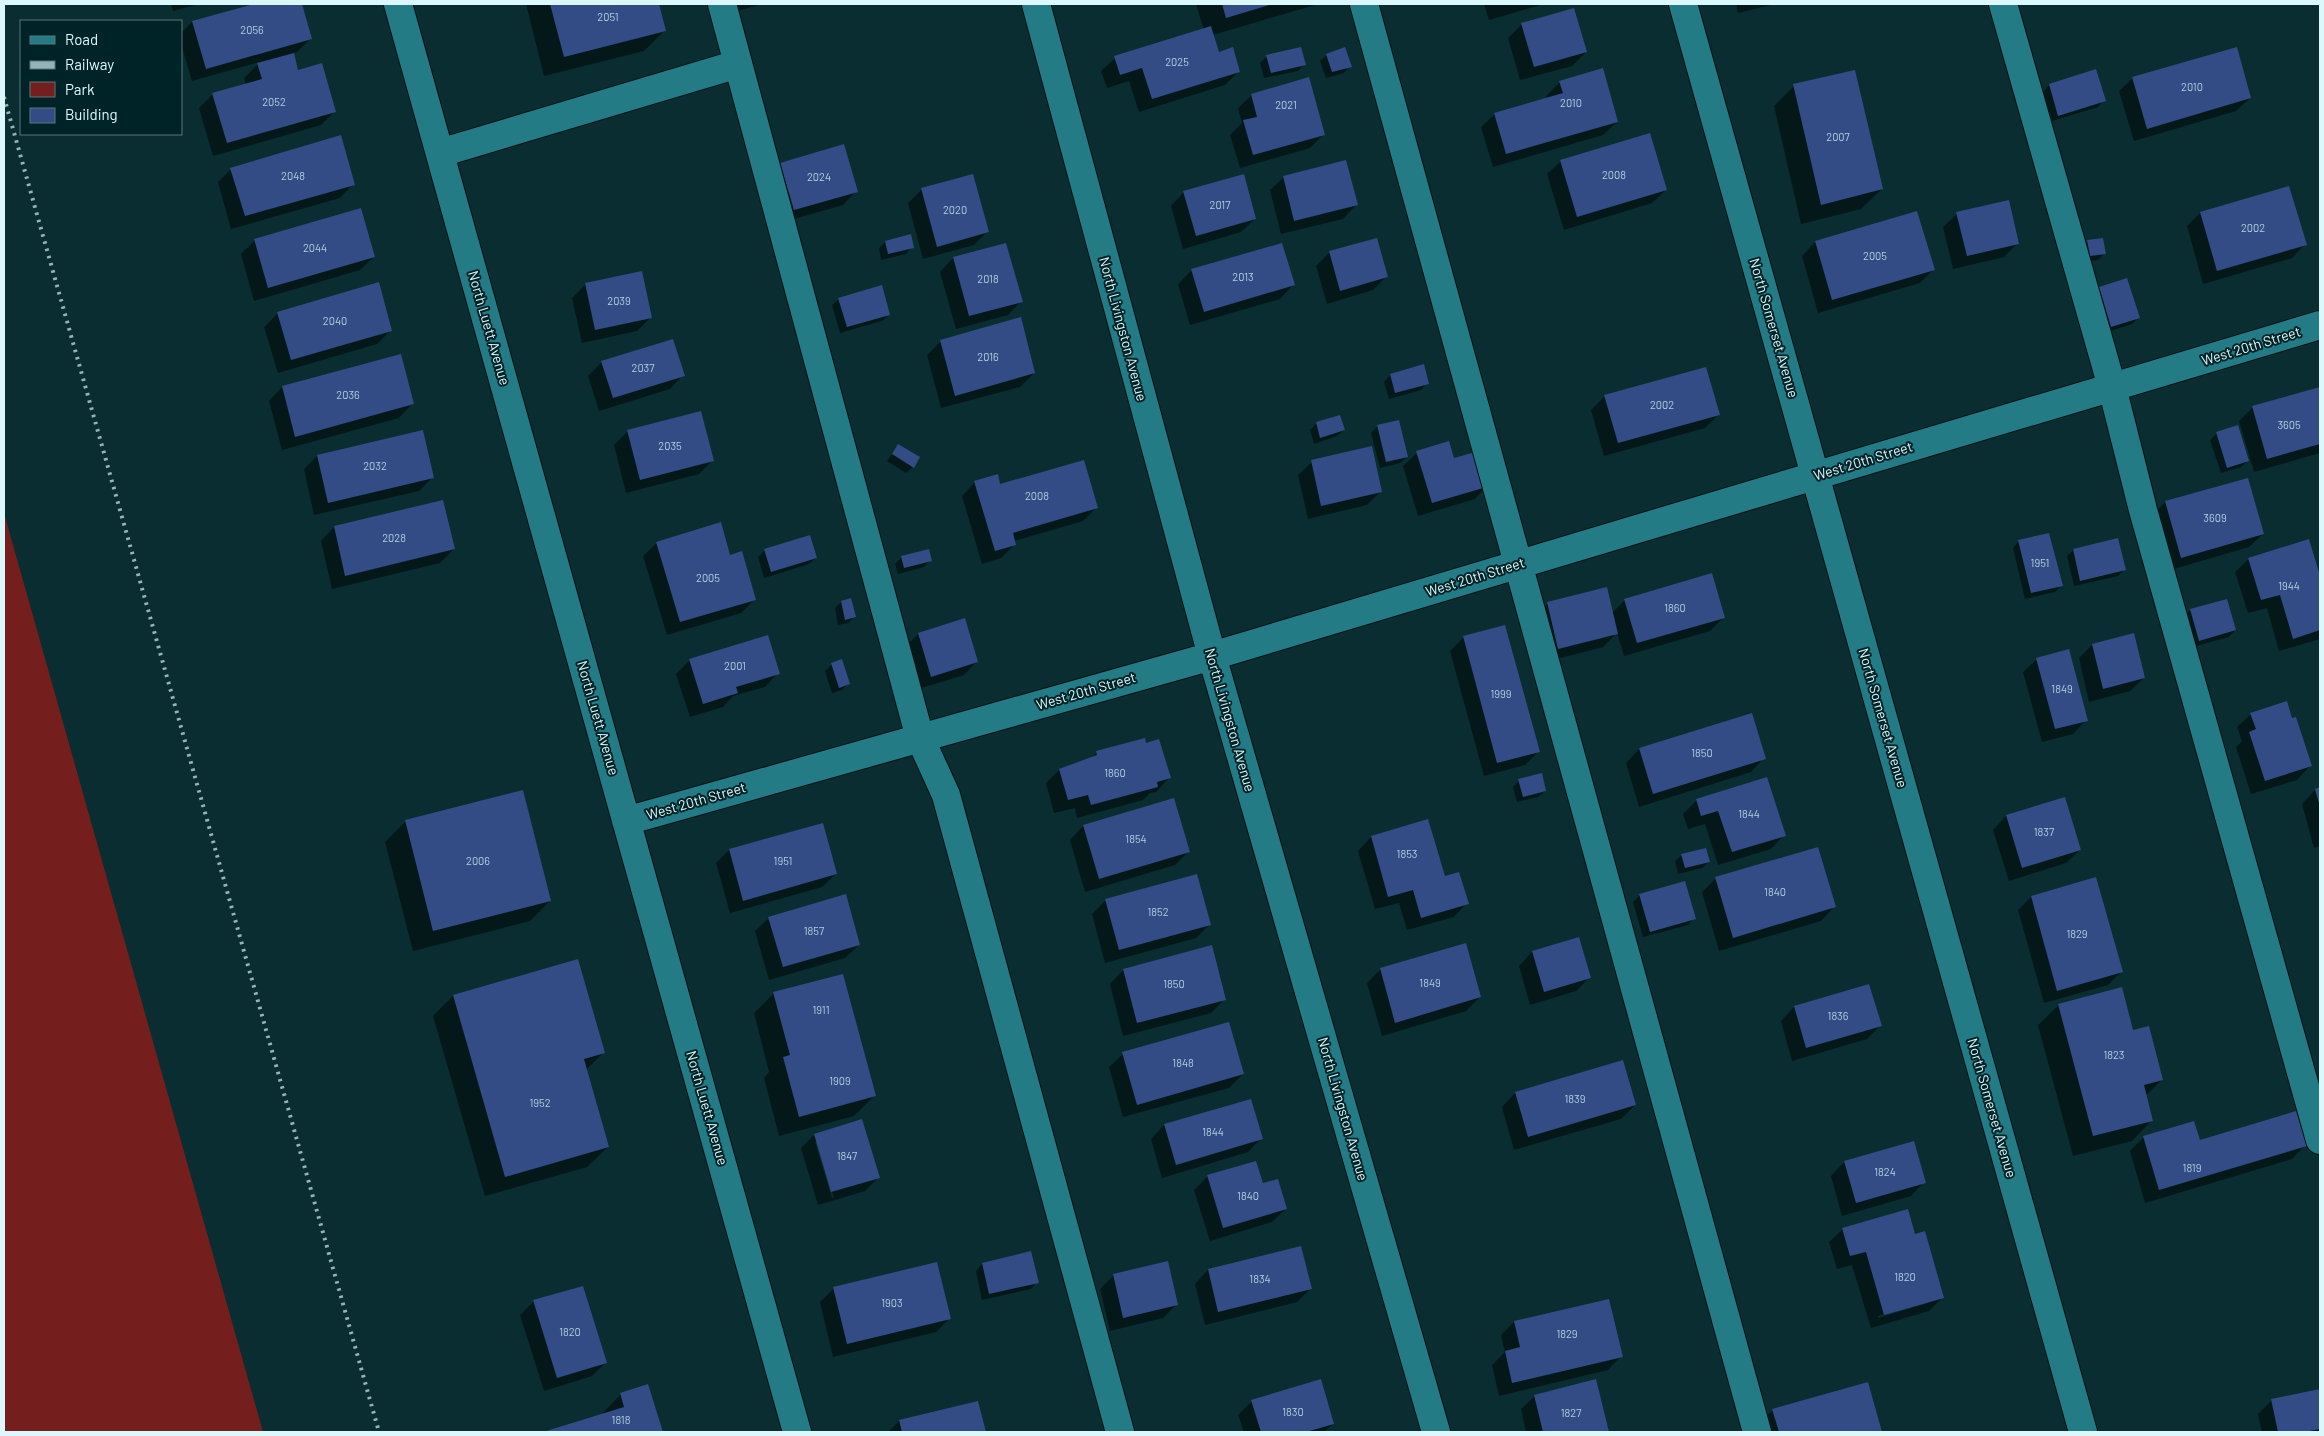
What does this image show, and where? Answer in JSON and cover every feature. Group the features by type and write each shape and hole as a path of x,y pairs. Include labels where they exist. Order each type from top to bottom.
{"street":[{"name":"North Luett Avenue","path":"398,4 797,1432"},
{"path":"722,4 920,738 946,795 1120,1432"},
{"name":"North Livingston Avenue","path":"1036,4 1212,656 1436,1432"},
{"path":"1364,4 1758,1432"},
{"name":"North Somerset Avenue","path":"1683,4 2083,1432"},
{"path":"2003,4 2112,387 2143,510 2320,1140"},
{"path":"440,153 738,64"},
{"name":"West 20th Street","path":"626,821 1212,656 2320,325"}],"green space":[{"path":"4,513 263,1432 4,1432"}],"building":[{"path":"254,4 302,4 312,39 206,69 192,21"},
{"path":"550,4 659,4 666,31 564,57"},
{"path":"1222,4 1273,4 1226,18"},
{"path":"1574,8 1587,52 1534,67 1521,23"},
{"path":"1211,26 1219,52 1233,47 1240,72 1152,99 1142,68 1120,75 1114,56"},
{"path":"1301,47 1306,65 1271,73 1266,55"},
{"path":"1345,47 1352,67 1332,72 1326,54"},
{"path":"2237,47 2251,98 2147,129 2132,77"},
{"path":"294,53 298,70 322,63 336,112 227,143 212,93 262,79 257,63"},
{"path":"1603,68 1618,122 1506,154 1494,113 1563,93 1559,81"},
{"path":"2096,69 2106,101 2058,116 2049,84"},
{"path":"1855,70 1883,189 1821,205 1793,84"},
{"path":"1309,77 1325,135 1253,155 1243,120 1257,117 1251,94"},
{"path":"1650,133 1667,190 1577,217 1560,160"},
{"path":"341,135 355,185 245,216 230,168"},
{"path":"844,144 858,192 794,210 780,163"},
{"path":"1346,160 1358,205 1294,221 1283,176"},
{"path":"973,174 989,232 937,247 921,188"},
{"path":"1244,174 1256,219 1196,236 1183,191"},
{"path":"2289,186 2307,245 2217,271 2200,212"},
{"path":"2009,200 2019,244 1967,256 1956,212"},
{"path":"361,208 375,257 268,288 254,239"},
{"path":"1917,211 1935,270 1832,300 1815,241"},
{"path":"911,234 914,248 888,254 885,241"},
{"path":"1377,238 1388,277 1340,291 1329,251"},
{"path":"2103,238 2106,254 2090,256 2087,240"},
{"path":"1006,243 1023,302 969,316 953,257"},
{"path":"1282,243 1295,285 1204,312 1191,269"},
{"path":"642,271 652,318 595,330 585,283"},
{"path":"2127,278 2140,318 2111,327 2099,287"},
{"path":"379,282 392,331 291,360 277,312"},
{"path":"882,285 890,315 847,327 838,298"},
{"path":"1021,317 1035,373 955,396 940,340"},
{"path":"673,339 685,376 613,398 601,361"},
{"path":"401,354 414,404 295,437 282,386"},
{"path":"1424,364 1429,384 1395,393 1390,374"},
{"path":"1706,367 1720,415 1618,443 1604,395"},
{"path":"2320,387 2320,444 2267,459 2252,406"},
{"path":"701,411 714,461 640,480 627,430"},
{"path":"1340,415 1345,430 1320,438 1316,422"},
{"path":"1399,420 1408,457 1386,462 1377,425"},
{"path":"2238,425 2249,461 2227,468 2216,432"},
{"path":"423,430 434,478 328,503 317,455"},
{"path":"1449,441 1454,458 1479,451 1490,486 1432,503 1416,451"},
{"path":"898,444 920,457 914,468 892,454"},
{"path":"1372,446 1382,492 1321,506 1311,460"},
{"path":"1084,460 1098,508 1013,533 1016,545 995,551 974,481 998,474 1000,484"},
{"path":"2248,478 2264,534 2181,558 2165,501"},
{"path":"443,500 455,549 345,576 334,526"},
{"path":"721,522 730,555 742,551 756,600 680,622 656,542"},
{"path":"2049,533 2063,586 2031,593 2018,540"},
{"path":"810,535 817,558 771,572 764,549"},
{"path":"2118,538 2126,570 2080,581 2073,549"},
{"path":"2309,539 2320,576 2320,630 2293,639 2280,595 2261,600 2248,558"},
{"path":"929,549 932,561 904,568 901,556"},
{"path":"1712,573 1725,618 1637,643 1624,599"},
{"path":"1607,587 1618,634 1558,649 1547,602"},
{"path":"851,598 856,617 845,620 841,601"},
{"path":"2227,599 2236,630 2199,641 2190,609"},
{"path":"965,618 978,662 931,677 918,633"},
{"path":"1505,625 1540,752 1497,763 1463,636"},
{"path":"2134,633 2145,678 2103,689 2092,644"},
{"path":"768,635 780,674 736,687 738,693 703,704 689,659"},
{"path":"2069,649 2088,721 2055,729 2036,658"},
{"path":"842,659 850,684 839,688 831,663"},
{"path":"2287,701 2292,718 2296,717 2312,766 2265,781 2249,732 2256,729 2250,713"},
{"path":"1752,713 1766,759 1653,794 1639,748"},
{"path":"1145,738 1146,743 1159,739 1171,778 1157,782 1158,787 1091,805 1088,795 1068,800 1059,769 1097,755 1096,751"},
{"path":"1542,773 1546,791 1523,797 1518,779"},
{"path":"1767,777 1786,836 1732,852 1718,811 1701,816 1696,799"},
{"path":"2320,787 2320,807 2315,789"},
{"path":"523,790 551,901 433,931 405,820"},
{"path":"2065,797 2081,850 2022,868 2006,815"},
{"path":"1174,798 1190,852 1099,879 1083,825"},
{"path":"1428,819 1445,876 1459,872 1469,904 1421,918 1413,890 1388,897 1371,836"},
{"path":"823,823 837,874 743,901 729,849"},
{"path":"1818,847 1836,907 1733,938 1715,877"},
{"path":"1706,848 1710,862 1685,868 1681,854"},
{"path":"1197,874 1211,925 1119,950 1105,899"},
{"path":"2096,877 2123,972 2057,991 2031,896"},
{"path":"1685,881 1696,919 1650,932 1639,894"},
{"path":"846,894 860,945 783,967 768,917"},
{"path":"1579,937 1591,978 1544,992 1532,951"},
{"path":"1466,943 1481,997 1395,1023 1380,968"},
{"path":"1212,945 1226,1000 1137,1023 1123,969"},
{"path":"578,959 605,1053 584,1059 609,1147 505,1177 453,995"},
{"path":"843,974 876,1096 799,1117 783,1057 790,1055 773,992"},
{"path":"1869,984 1882,1026 1806,1048 1794,1006"},
{"path":"2122,987 2133,1030 2149,1026 2163,1080 2144,1085 2153,1121 2093,1136 2058,1004"},
{"path":"1229,1022 1244,1074 1137,1105 1122,1052"},
{"path":"1623,1060 1636,1105 1528,1137 1515,1092"},
{"path":"1251,1099 1263,1139 1176,1165 1164,1124"},
{"path":"2296,1111 2307,1146 2159,1190 2143,1136 2194,1121 2200,1140"},
{"path":"862,1119 880,1178 831,1192 814,1134"},
{"path":"1914,1141 1926,1183 1856,1203 1844,1161"},
{"path":"1256,1161 1263,1183 1278,1179 1287,1209 1223,1228 1207,1175"},
{"path":"1908,1209 1915,1234 1925,1231 1944,1298 1884,1315 1866,1252 1850,1256 1842,1228"},
{"path":"1301,1246 1312,1289 1218,1312 1208,1269"},
{"path":"1031,1251 1039,1283 989,1294 982,1263"},
{"path":"1168,1261 1178,1305 1123,1318 1113,1274"},
{"path":"937,1262 951,1319 847,1344 833,1287"},
{"path":"583,1286 607,1363 557,1378 533,1300"},
{"path":"1609,1299 1623,1357 1512,1383 1505,1351 1520,1347 1514,1321"},
{"path":"1321,1379 1334,1424 1306,1432 1261,1432 1251,1400"},
{"path":"1596,1379 1609,1432 1543,1432 1534,1395"},
{"path":"1868,1382 1882,1432 1779,1432 1772,1409"},
{"path":"648,1384 663,1432 543,1432 624,1407 620,1393"},
{"path":"2320,1389 2320,1429 2304,1432 2278,1432 2271,1399"},
{"path":"978,1401 986,1432 902,1432 899,1420"}],"railway":[{"path":"4,97 379,1432"}]}
